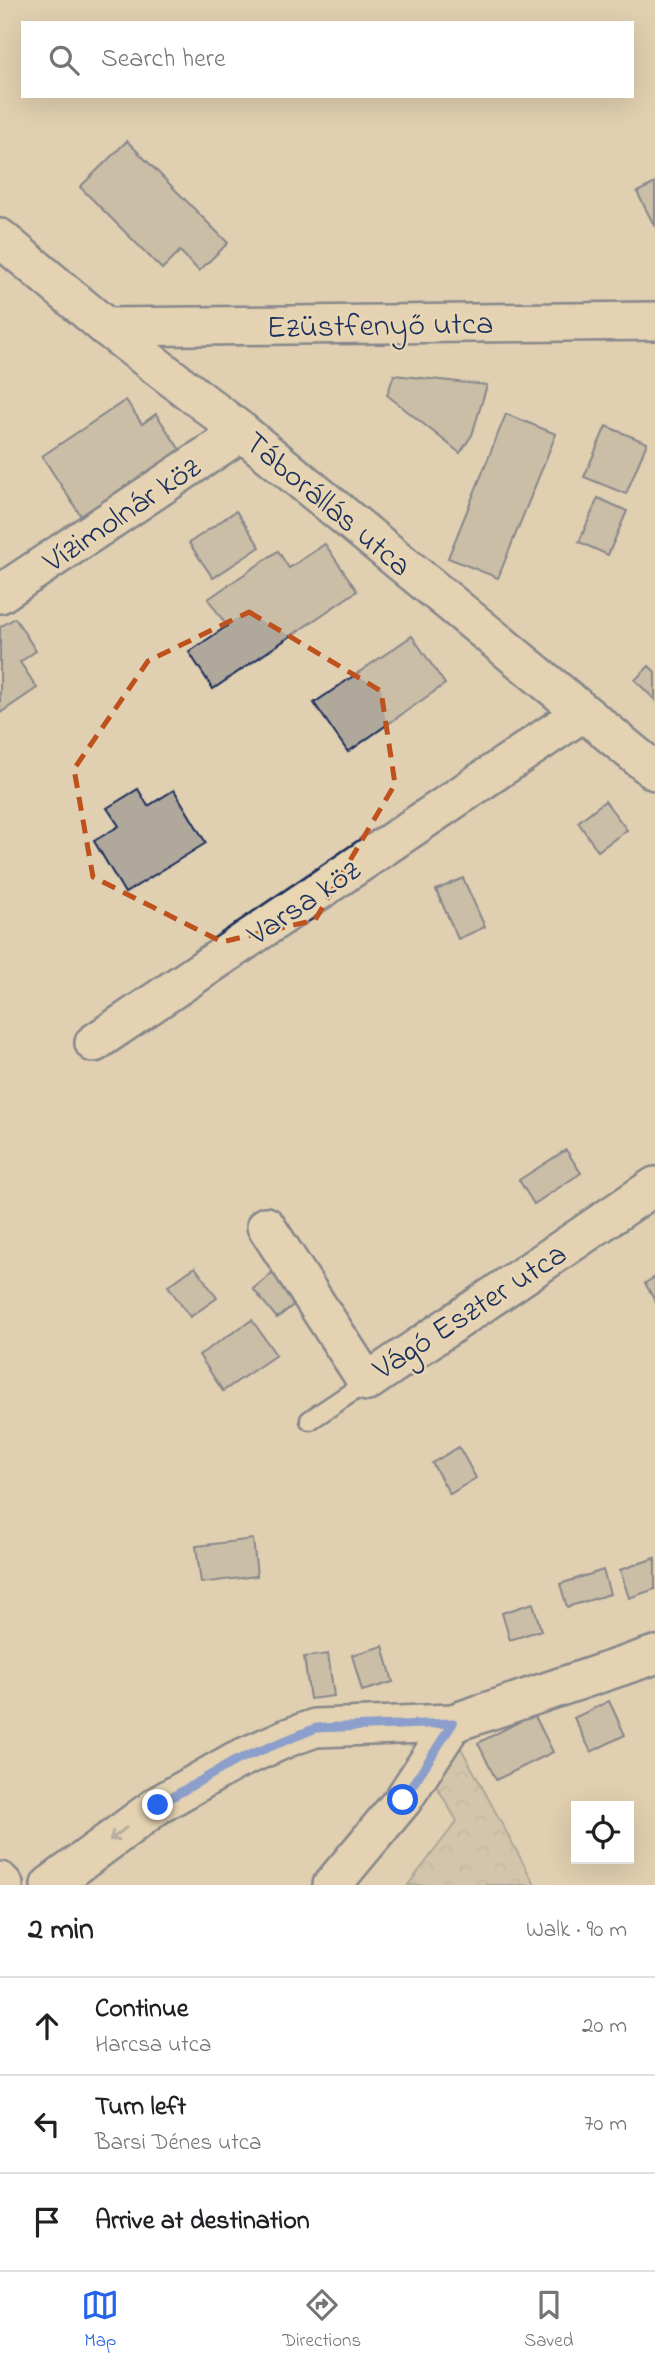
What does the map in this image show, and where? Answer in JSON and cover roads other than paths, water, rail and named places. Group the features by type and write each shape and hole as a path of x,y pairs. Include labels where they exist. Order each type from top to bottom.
{"street":[{"name":"Táborállás utca","path":"0,238 106,327 242,432 655,771"},
{"name":"Ezüstfenyő utca","path":"106,327 655,321"},
{"name":"Vízimolnár köz","path":"0,594 242,432"},
{"name":"Varsa köz","path":"94,1043 582,713"},
{"name":"Vágó Eszter utca","path":"266,1226 367,1382 655,1186"},
{"path":"50,1885 158,1805 235,1761 287,1738 316,1728 453,1723 655,1655"},
{"path":"332,1885 403,1800 453,1723"},
{"path":"0,1881 4,1885"}],"lane":[{"path":"310,1420 367,1382"}]}
